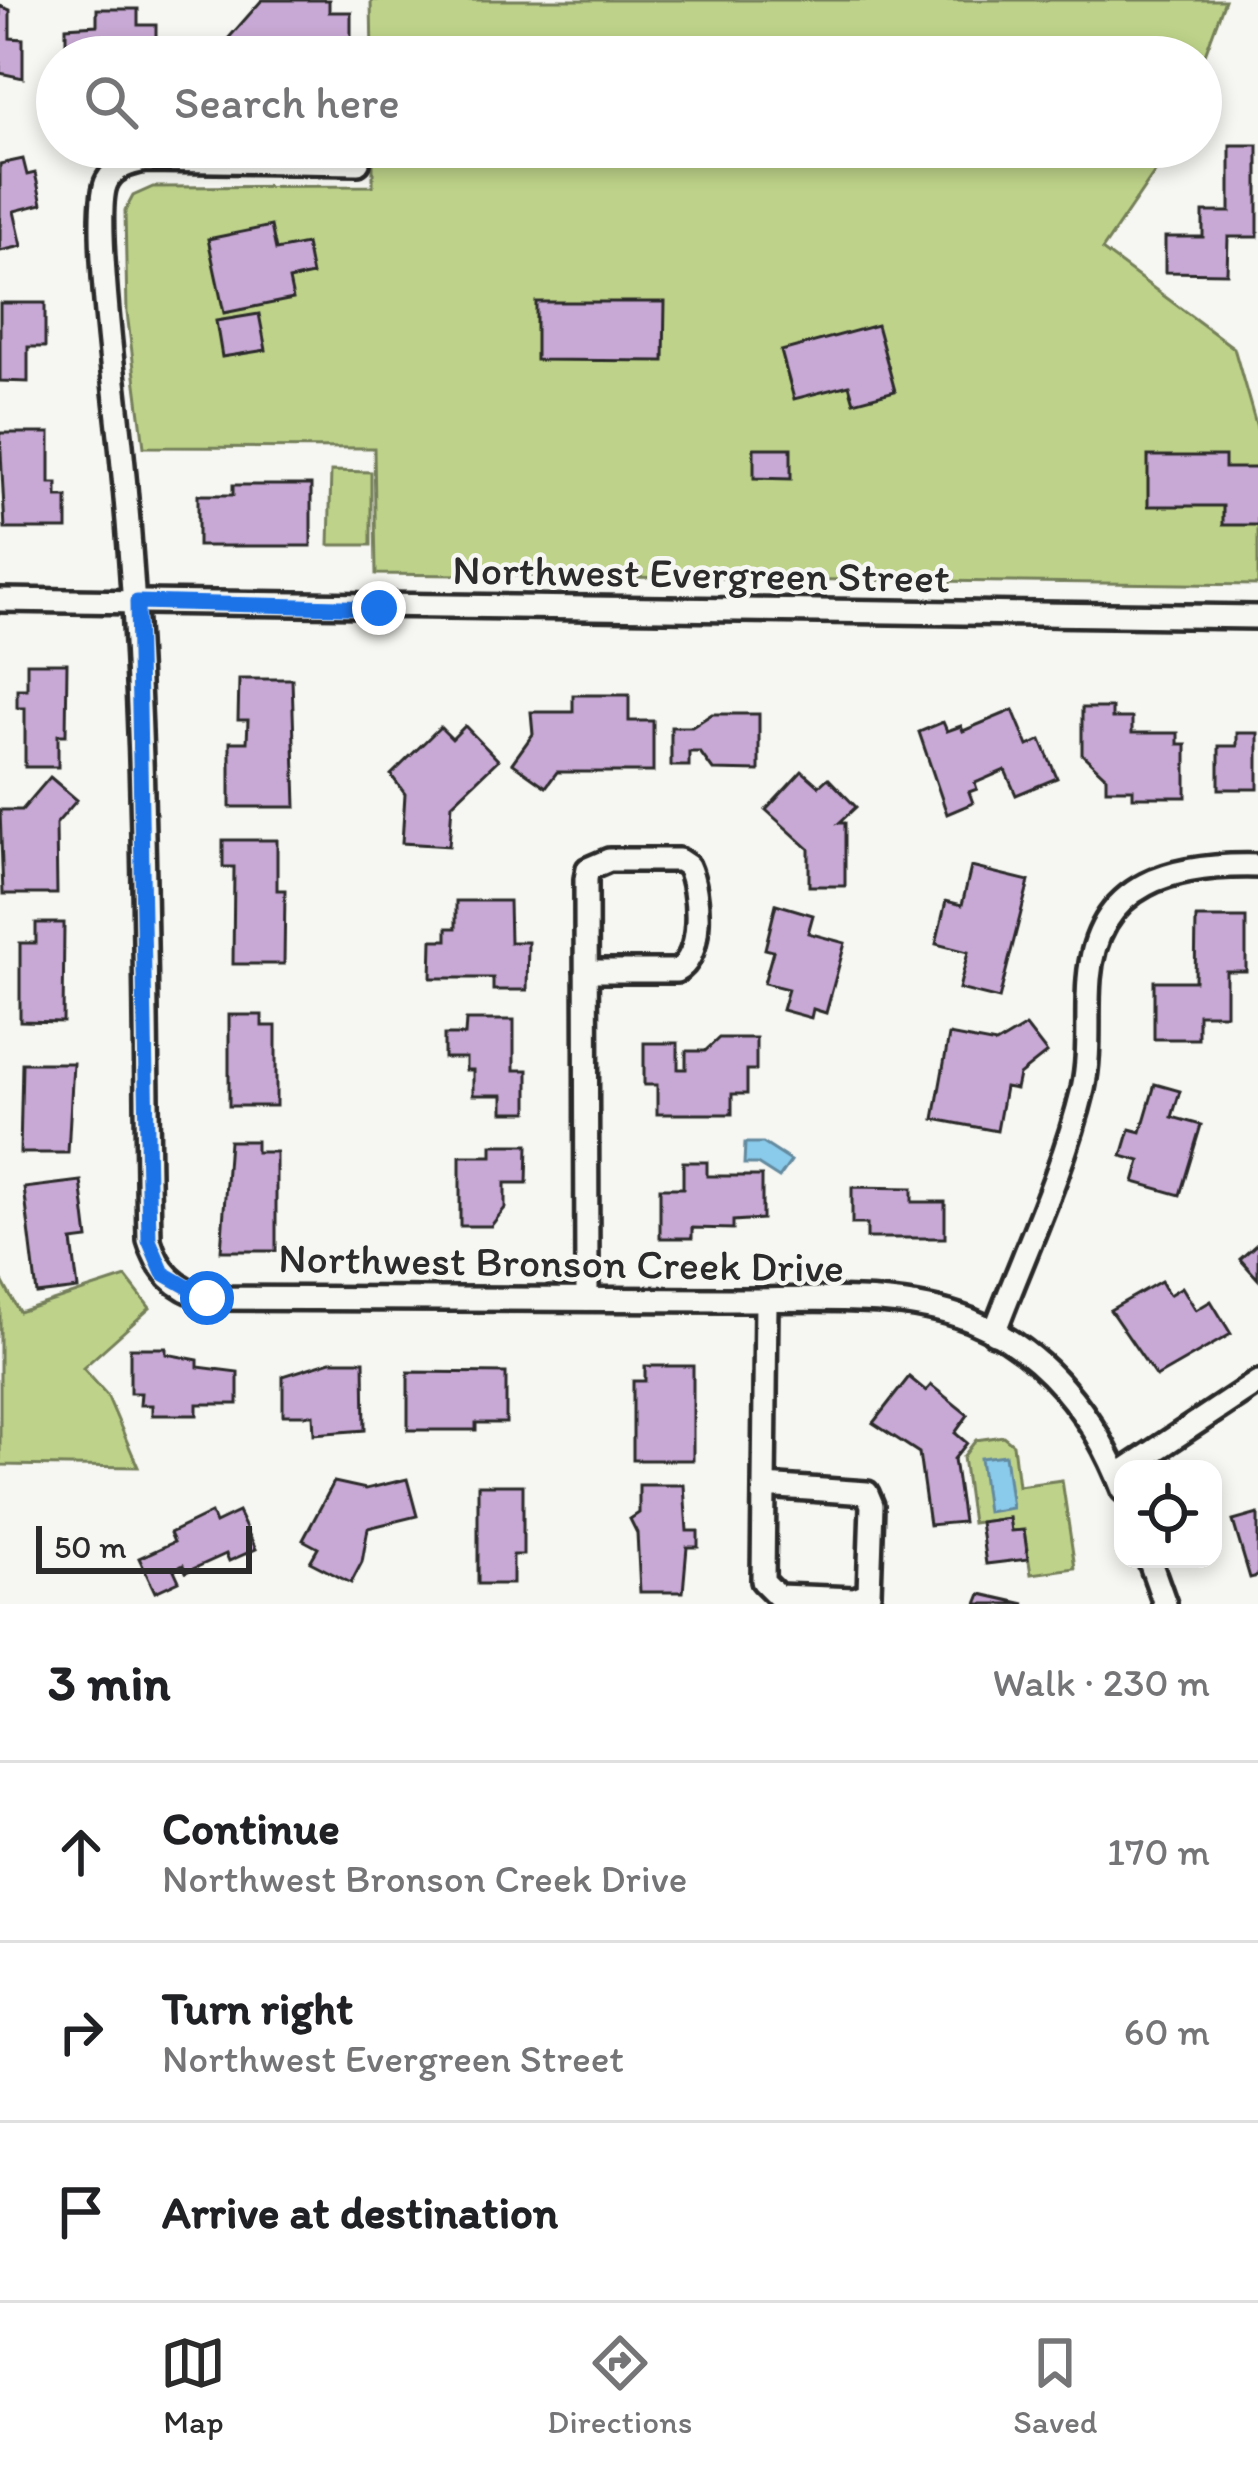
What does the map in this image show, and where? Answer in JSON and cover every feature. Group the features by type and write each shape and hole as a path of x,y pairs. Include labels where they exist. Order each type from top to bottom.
{"street":[{"name":"Northwest Bronson Creek Drive","path":"122,168 107,179 104,194 105,281 137,602 149,1240 163,1273 207,1298 766,1301 930,1310 994,1333 1026,1352 1077,1403 1114,1460"},
{"name":"Northwest Evergreen Street","path":"0,600 1258,617"},
{"path":"586,970 676,971 686,966 694,950 694,885 688,866 680,860 609,860 588,869 586,970 586,1299"},
{"path":"994,1333 1083,1088 1089,976 1098,940 1113,911 1139,886 1167,872 1258,866"},
{"path":"764,1486 867,1493 872,1505 869,1592 855,1599 771,1594 763,1581 764,1486 766,1301"},
{"path":"1147,1460 1258,1382"},
{"path":"1152,1568 1165,1604"}],"green space":[{"path":"371,0 1225,0 1212,36 372,36"},
{"path":"373,168 1158,168 1102,250 1234,348 1258,432 1258,585 376,574 374,448 144,447 127,313 125,211 133,196 153,187 373,186"},
{"path":"331,471 371,472 371,545 329,545"},
{"path":"0,1277 19,1312 126,1277 150,1308 83,1368 107,1395 138,1467 0,1465"},
{"path":"1003,1436 1013,1444 1018,1486 1062,1480 1075,1568 1031,1574 1024,1530 1011,1531 1009,1518 972,1523 963,1457 976,1440"}],"water":[{"path":"745,1143 763,1143 791,1161 779,1178 757,1164 744,1164"},
{"path":"1005,1455 1012,1508 987,1512 980,1458"}],"building":[{"path":"262,0 329,0 329,12 351,12 351,36 230,36"},
{"path":"0,6 10,10 10,38 23,39 23,78 0,73"},
{"path":"97,9 138,9 138,25 156,25 156,36 66,36 66,27 97,25"},
{"path":"1230,145 1258,145 1258,237 1228,237 1227,273 1165,272 1165,237 1203,237 1203,212 1230,212"},
{"path":"23,159 27,175 35,173 42,204 14,211 22,246 0,251 0,164"},
{"path":"271,226 276,250 306,244 312,275 289,280 293,299 224,313 208,239"},
{"path":"536,302 665,302 664,361 536,360"},
{"path":"0,303 45,303 45,347 28,347 28,382 0,381"},
{"path":"259,314 266,350 222,357 216,321"},
{"path":"877,325 895,391 854,402 849,385 794,399 781,351"},
{"path":"0,433 50,433 50,483 57,483 57,497 67,497 67,529 5,529"},
{"path":"754,448 791,448 791,479 754,478"},
{"path":"1148,456 1225,456 1225,468 1258,468 1258,525 1223,525 1223,506 1148,506"},
{"path":"233,485 311,485 311,546 198,546 198,495 233,495"},
{"path":"27,663 67,663 66,735 58,735 58,767 25,767 25,708 17,708 17,689 27,689"},
{"path":"239,679 292,679 296,807 230,807 230,742 247,742 248,720 238,720"},
{"path":"573,695 629,695 629,721 653,721 653,772 557,772 546,787 512,763 533,734 531,712 573,712"},
{"path":"1082,708 1112,708 1112,718 1132,718 1132,733 1178,733 1178,744 1186,744 1186,797 1133,797 1133,789 1106,789 1106,777 1082,754"},
{"path":"1013,710 1028,746 1041,740 1057,778 1016,795 1005,770 975,783 977,789 969,792 973,803 947,814 919,732 943,722 947,731 961,726 963,731"},
{"path":"712,714 759,714 759,771 713,770 700,752 689,752 689,766 671,766 671,727 692,727"},
{"path":"465,726 498,760 452,804 449,846 402,843 405,794 391,775 440,727 452,739"},
{"path":"1237,733 1258,733 1258,789 1219,789 1219,746 1237,746"},
{"path":"802,771 819,786 828,778 856,807 839,823 845,823 845,886 809,886 809,849 766,810"},
{"path":"50,777 77,800 56,824 57,894 3,894 0,810 22,810"},
{"path":"223,840 277,840 277,890 285,890 284,964 233,964 234,867 223,867"},
{"path":"971,867 1029,881 999,999 959,989 968,952 936,944 946,901 962,905"},
{"path":"456,901 509,901 510,942 528,942 527,990 493,990 493,978 431,978 432,940 447,940 447,928 456,928"},
{"path":"776,904 813,915 808,933 845,943 826,1013 813,1009 811,1018 782,1010 788,989 764,983 773,951 765,949"},
{"path":"1196,918 1246,918 1246,971 1226,971 1226,1014 1198,1014 1198,1039 1154,1039 1154,981 1195,981"},
{"path":"36,923 64,923 63,1022 20,1021 20,943 36,943"},
{"path":"229,1015 262,1015 262,1026 276,1026 276,1106 229,1106"},
{"path":"466,1020 514,1020 514,1070 528,1070 528,1112 503,1112 503,1095 473,1095 473,1070 466,1070 466,1058 444,1058 444,1035 465,1035"},
{"path":"1026,1026 1047,1053 1019,1075 1016,1089 1005,1087 997,1131 934,1119 949,1035 996,1044"},
{"path":"719,1038 756,1038 756,1070 747,1070 747,1094 732,1094 732,1114 657,1114 657,1085 644,1085 644,1043 678,1043 678,1069 686,1069 686,1051 705,1051"},
{"path":"22,1063 73,1063 68,1153 20,1153"},
{"path":"1155,1084 1180,1091 1172,1117 1201,1125 1180,1195 1134,1182 1140,1161 1122,1156 1130,1129 1141,1132"},
{"path":"229,1141 256,1141 256,1152 276,1152 276,1251 221,1251"},
{"path":"492,1145 528,1145 527,1183 505,1183 505,1208 491,1226 460,1226 460,1156 492,1156"},
{"path":"683,1162 707,1162 707,1176 762,1176 762,1219 733,1221 733,1229 692,1228 692,1238 660,1238 660,1188 683,1188"},
{"path":"81,1181 88,1239 72,1241 78,1289 37,1294 24,1188"},
{"path":"852,1187 912,1188 912,1202 945,1202 945,1238 867,1238 867,1224 852,1224"},
{"path":"1258,1243 1258,1279 1240,1259"},
{"path":"1161,1281 1169,1295 1182,1287 1196,1310 1211,1301 1231,1334 1156,1377 1110,1310"},
{"path":"130,1348 166,1348 166,1354 198,1360 198,1367 238,1372 238,1404 197,1404 197,1415 152,1415 152,1405 140,1405 141,1393 130,1393"},
{"path":"331,1361 364,1361 365,1430 314,1434 313,1415 283,1415 283,1376"},
{"path":"645,1366 693,1366 693,1460 633,1460 633,1381 645,1381"},
{"path":"408,1372 506,1373 506,1423 476,1423 476,1430 408,1430"},
{"path":"909,1377 926,1391 931,1385 968,1415 955,1433 967,1443 954,1459 963,1522 929,1525 919,1453 873,1423"},
{"path":"407,1479 417,1516 368,1528 362,1562 351,1583 310,1562 318,1548 303,1540 334,1482 366,1489"},
{"path":"478,1485 523,1485 523,1555 513,1555 513,1584 478,1584"},
{"path":"639,1485 684,1485 687,1531 698,1531 698,1547 687,1547 683,1592 640,1592 637,1533 630,1519 639,1513"},
{"path":"238,1512 256,1549 229,1561 226,1554 186,1572 183,1565 174,1570 179,1581 155,1592 139,1558 174,1542 170,1533 211,1513 215,1523"},
{"path":"1258,1514 1258,1576 1250,1578 1233,1521"},
{"path":"1009,1518 1011,1531 1024,1530 1028,1559 986,1564 980,1522"},
{"path":"981,1594 1025,1604 977,1604"}],"route":[{"path":"207,1298 192,1294 163,1273 149,1240 137,602 379,608"}]}
